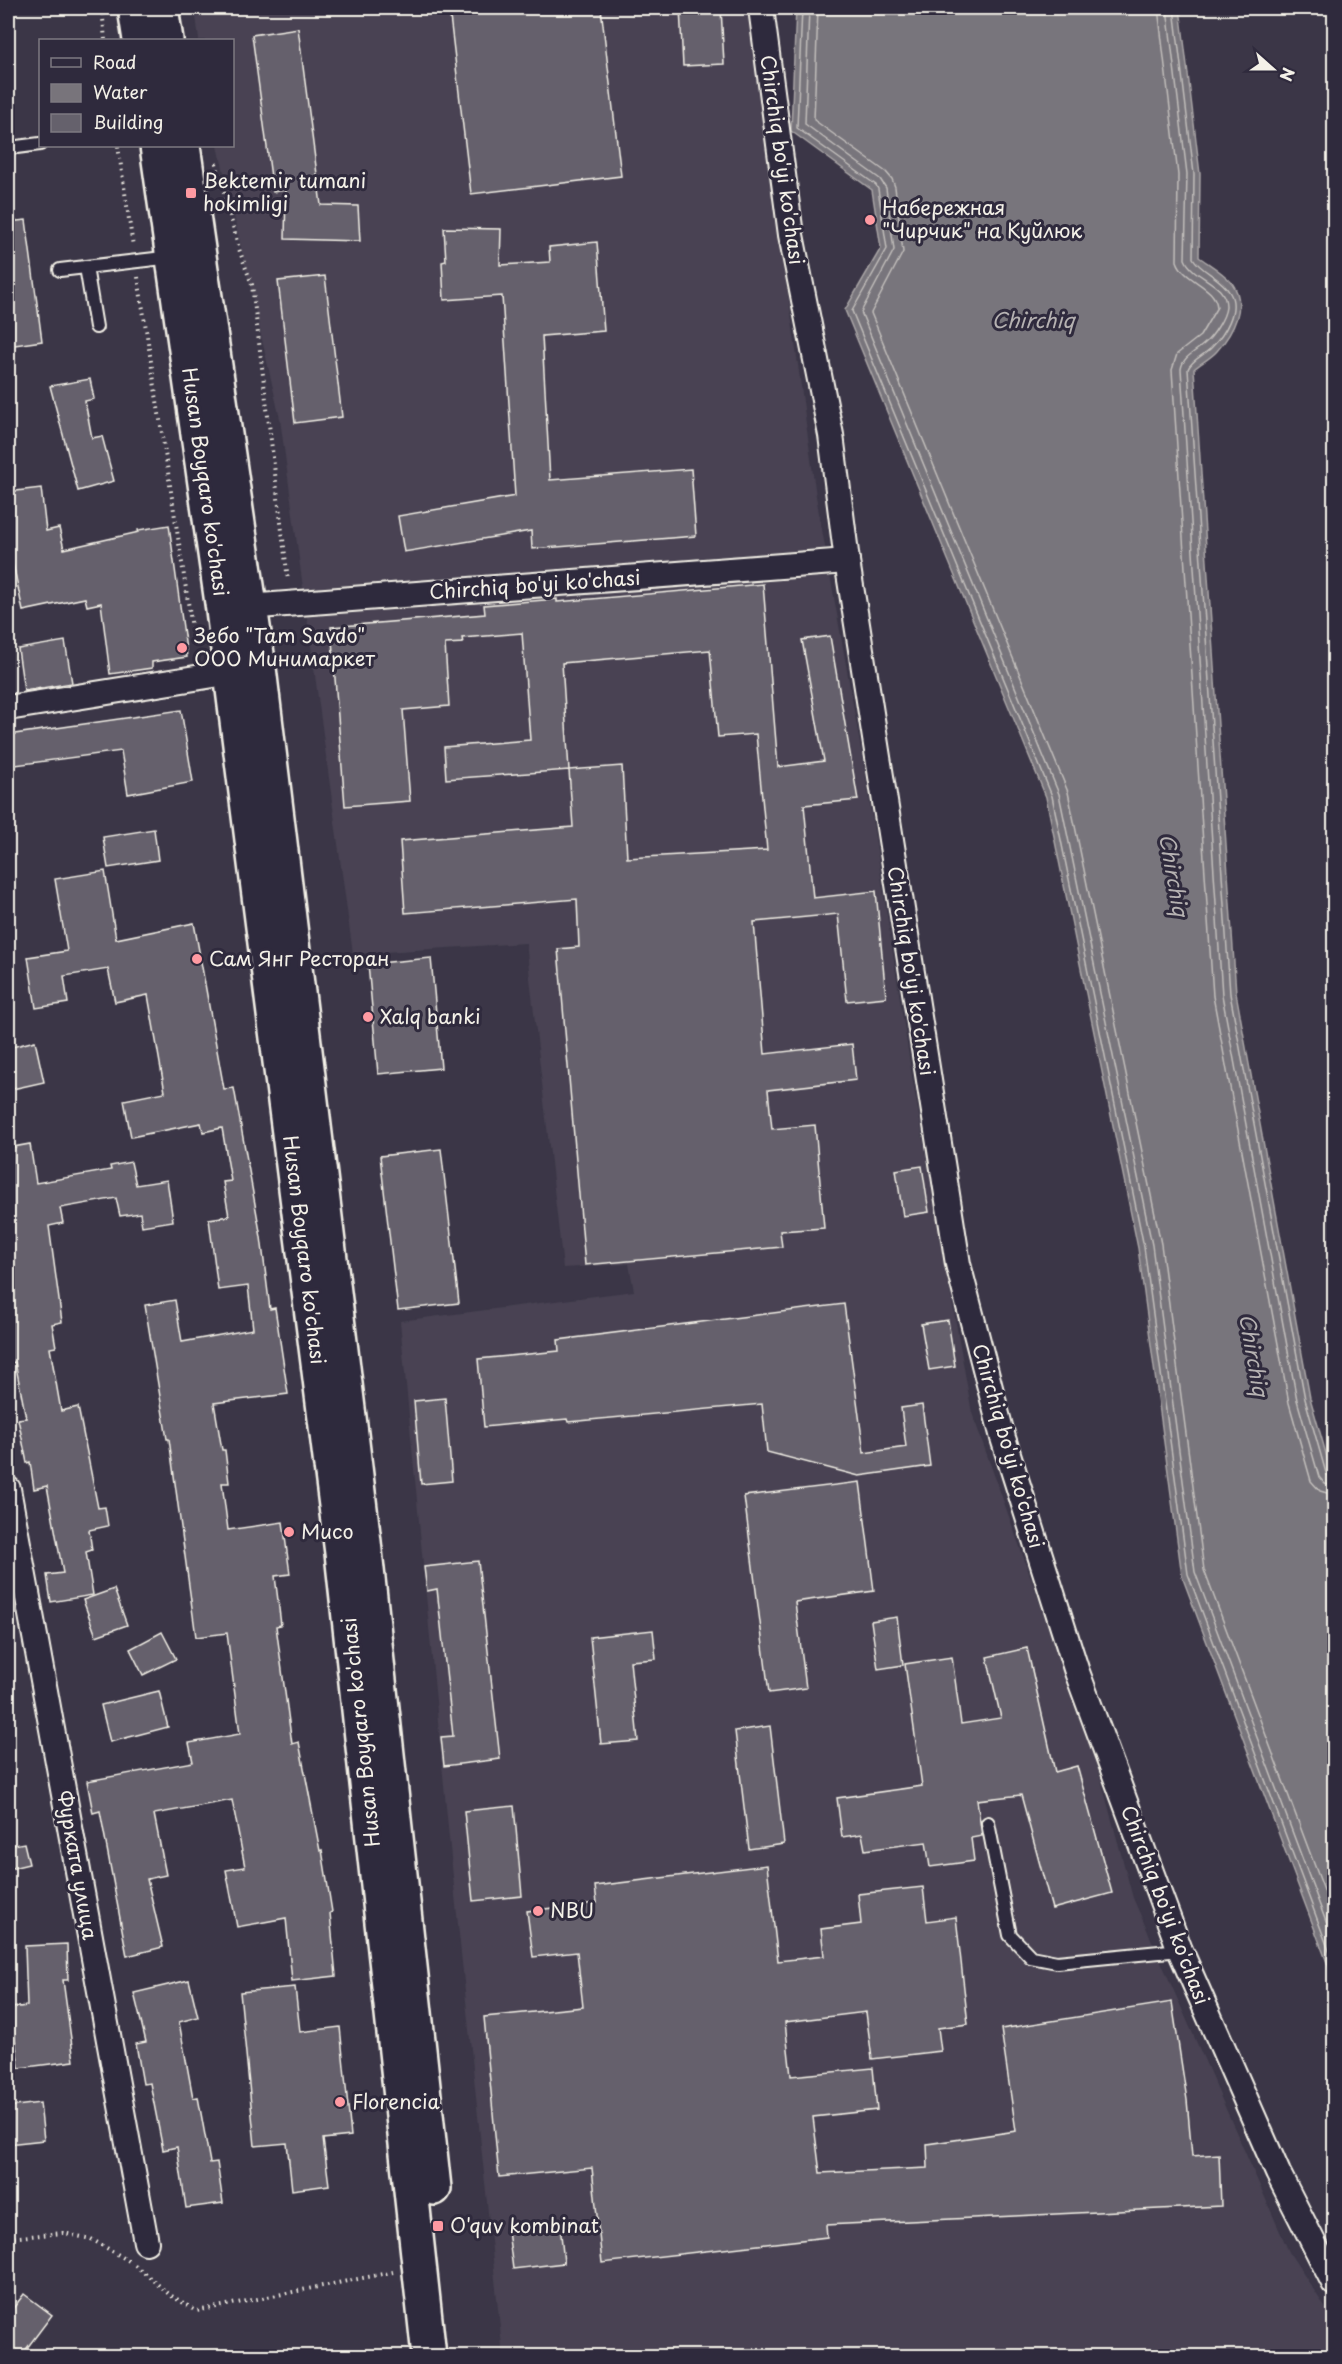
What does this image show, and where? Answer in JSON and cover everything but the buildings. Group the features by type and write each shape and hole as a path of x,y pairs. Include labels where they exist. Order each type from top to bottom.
{"main road":[{"path":"135,8 140,39"},
{"path":"161,8 166,39"},
{"name":"Husan Boyqaro ko'chasi","path":"157,147 173,257 237,608"},
{"name":"Husan Boyqaro ko'chasi","path":"183,147 245,670 364,1542 452,2356"},
{"name":"Husan Boyqaro ko'chasi","path":"245,670 429,2356"}],"street":[{"name":"Chirchiq bo'yi ko'chasi","path":"760,8 791,235 831,435 847,561 958,1264 1003,1438 1077,1672 1180,1950 1278,2173 1335,2283"},
{"name":"Chirchiq bo'yi ko'chasi","path":"237,608 847,561"},
{"path":"8,708 245,670"},
{"name":"Фурката улица","path":"8,1489 146,2242"}],"lane":[{"path":"17,147 39,144"},
{"path":"60,270 173,257"},
{"path":"86,267 96,327"},
{"path":"988,1823 1010,1935 1031,1957 1057,1962 1180,1950"}],"path":[{"path":"102,8 105,39"},
{"path":"118,147 194,641"},
{"path":"216,161 239,249 252,285 291,604"},
{"path":"8,2238 63,2233 91,2239 134,2264 170,2295 197,2311 394,2272"}],"shaded area":[{"path":"195,8 749,8 816,496 864,766 912,1076 972,1413 1094,1754 1133,1898 1289,2252 1334,2321 1334,2356 503,2356 449,1838 400,1321 634,1291 629,1264 563,1268 526,943 353,954 280,419 218,147 234,147 234,39 199,39"}],"water":[{"name":"Chirchiq","path":"796,8 1180,8 1200,174 1199,257 1221,272 1232,283 1239,300 1239,309 1233,327 1223,344 1215,354 1194,369 1236,993 1310,1398 1334,1481 1334,1981 1182,1576 1138,1248 1046,797 845,310 881,248 872,190 791,131"}],"place":[{"name":"Bektemir tumani hokimligi","path":"191,193"},
{"name":"Набережная \"Чирчик\" на Куйлюк","path":"870,220"},
{"name":"Зебо \"Tam Savdo\" ООО Минимаркет","path":"182,648"},
{"name":"Сам Янг Ресторан","path":"197,959"},
{"name":"Xalq banki","path":"368,1017"},
{"name":"Мисо","path":"289,1532"},
{"name":"NBU","path":"538,1911"},
{"name":"Florencia","path":"340,2102"},
{"name":"O'quv kombinat","path":"438,2226"}]}
